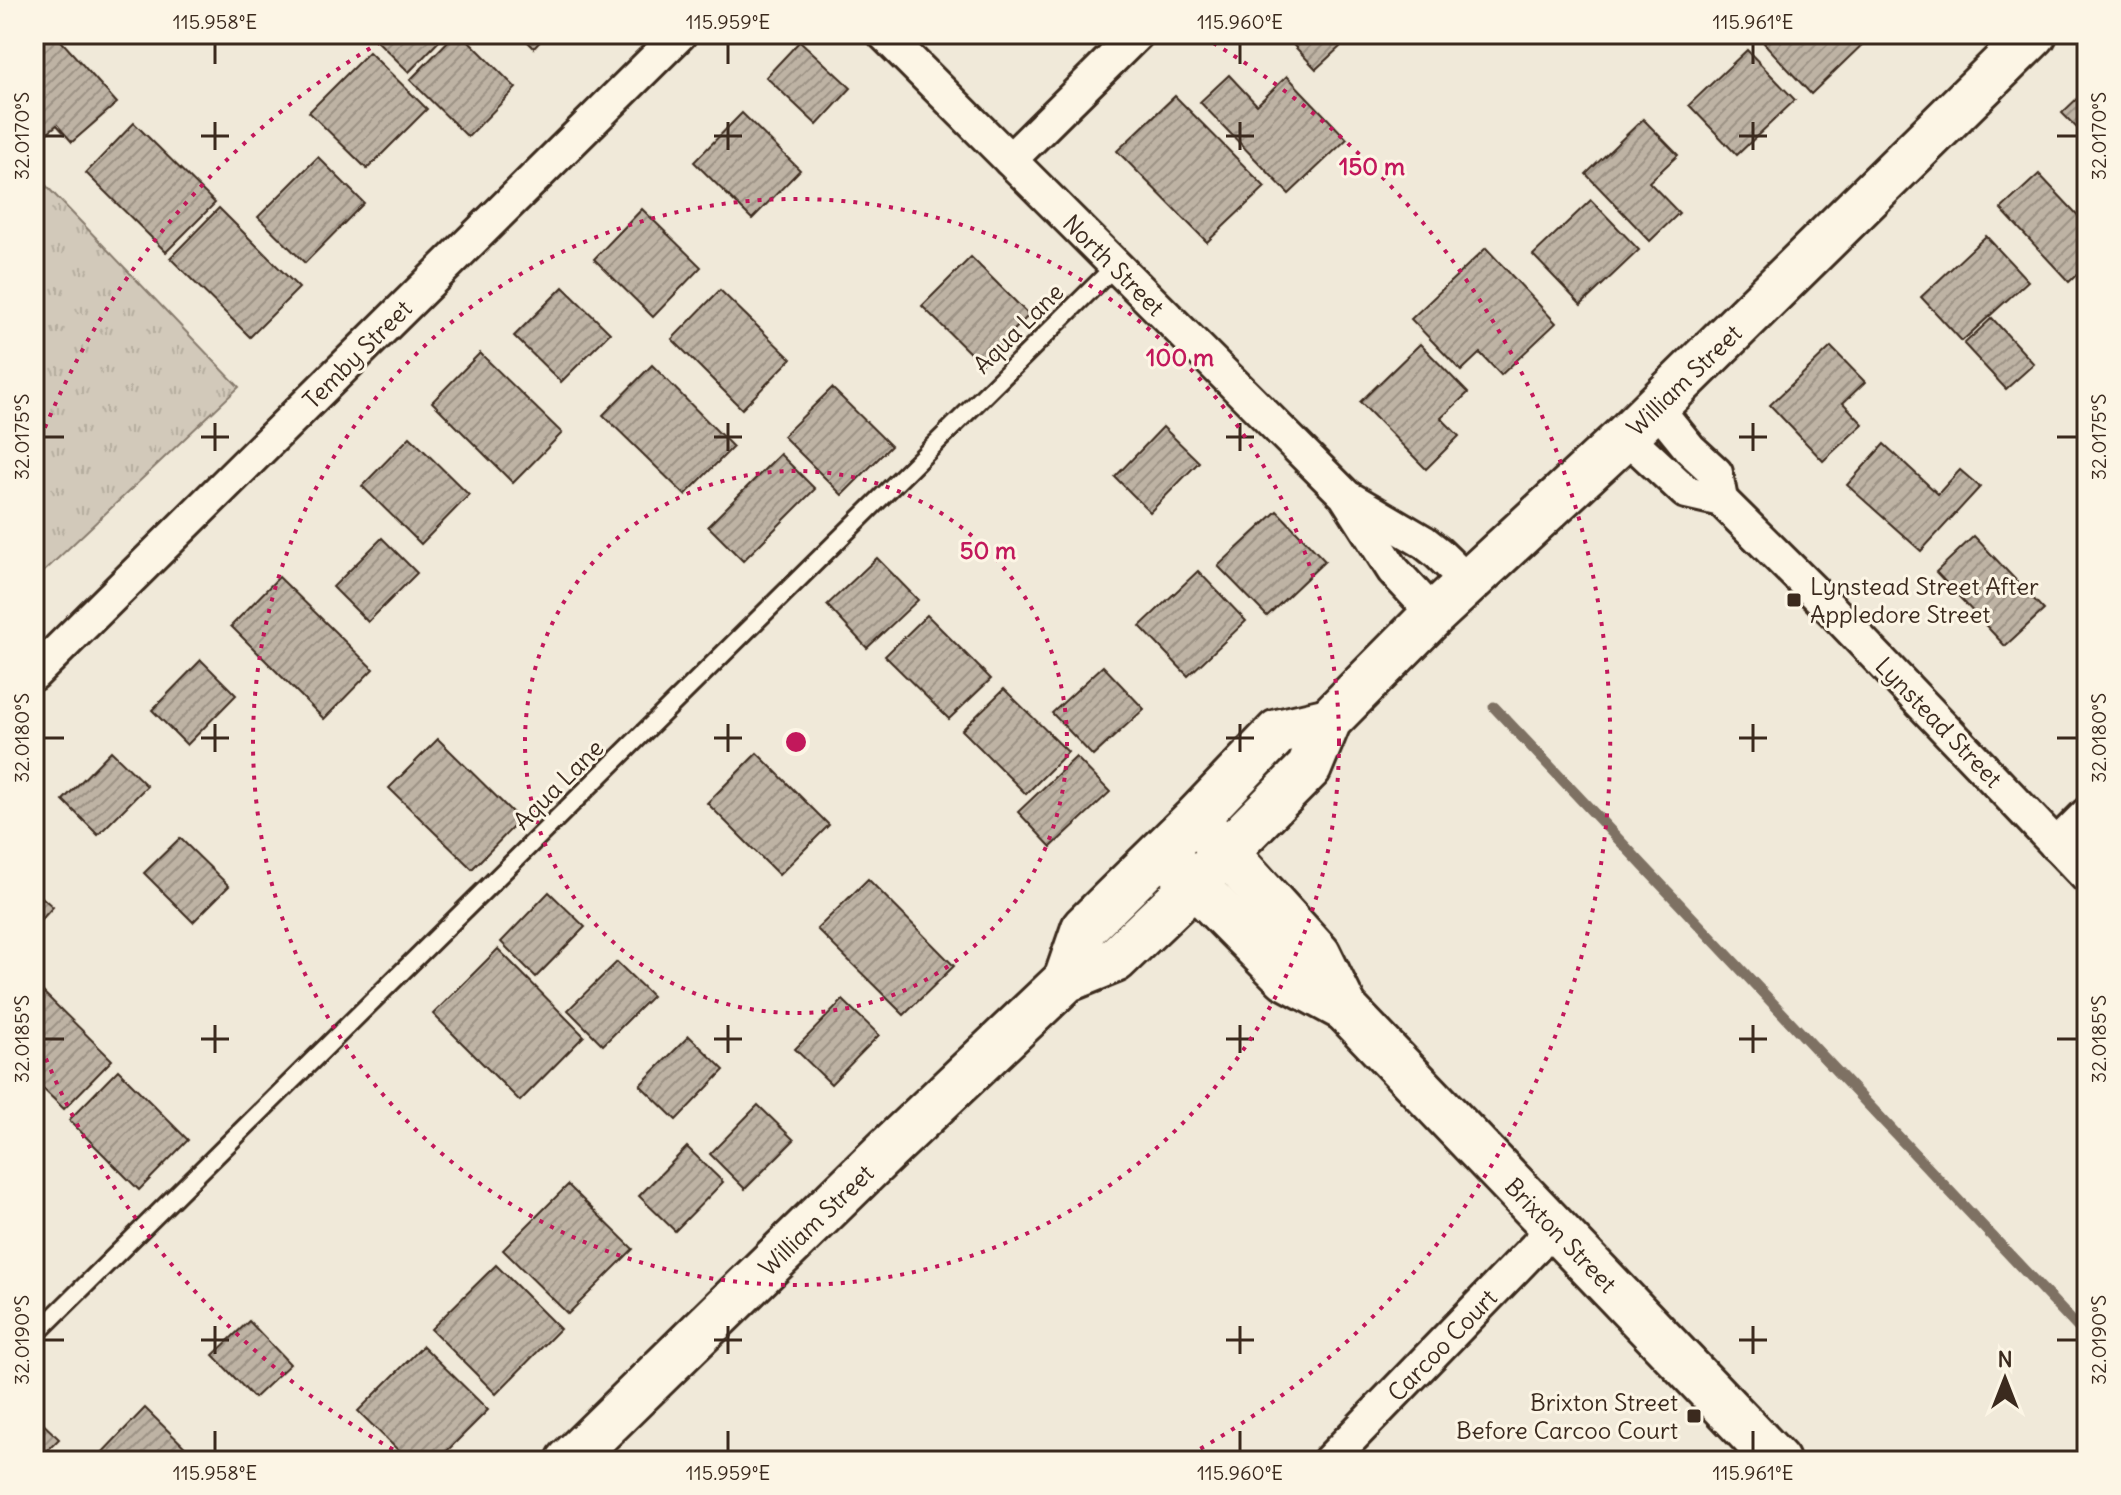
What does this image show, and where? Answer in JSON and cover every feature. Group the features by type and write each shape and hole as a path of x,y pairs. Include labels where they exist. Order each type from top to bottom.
{"main road":[{"name":"William Street","path":"569,1461 1066,980 1115,960 1226,853 1309,768 1329,720 1434,614 1641,422 2034,34"},
{"name":"William Street","path":"1066,980 1084,928 1278,732 1329,720"},
{"name":"Brixton Street","path":"1195,819 1318,954 1345,1009 1777,1461"},
{"name":"Brixton Street","path":"1162,851 1286,977 1345,1009"}],"street":[{"name":"Temby Street","path":"34,674 680,34"},
{"name":"North Street","path":"884,34 1345,495 1393,570 1434,614"},
{"path":"1010,160 1137,34"},
{"name":"Lynstead Street","path":"1641,422 1690,449 1716,473 1721,500 1832,610 2087,877"},
{"name":"North Street","path":"1345,495 1424,542 1468,582"},
{"path":"2056,845 2087,814"},
{"name":"Carcoo Court","path":"1329,1461 1554,1228"}],"lane":[{"name":"Aqua Lane","path":"34,1336 1115,266"}],"green space":[{"path":"34,173 239,387 34,581"}],"building":[{"path":"46,34 55,34 117,103 72,142 57,125 42,137 34,128 34,45"},
{"path":"370,34 446,34 409,72"},
{"path":"455,34 462,34 516,88 468,137 410,80"},
{"path":"520,34 547,34 534,48"},
{"path":"1283,34 1354,34 1316,69"},
{"path":"1774,34 1865,34 1869,38 1811,94 1764,43"},
{"path":"800,41 851,88 817,125 766,77"},
{"path":"1747,50 1795,100 1737,155 1689,105"},
{"path":"369,52 427,109 367,169 309,112"},
{"path":"1229,75 1257,105 1287,76 1347,139 1289,194 1200,102"},
{"path":"2087,89 2087,138 2062,113"},
{"path":"1175,96 1265,187 1207,242 1117,151"},
{"path":"742,113 800,170 752,219 694,162"},
{"path":"1643,119 1678,155 1649,182 1679,213 1650,241 1586,174"},
{"path":"134,123 215,203 166,252 86,173"},
{"path":"318,157 364,203 305,263 258,217"},
{"path":"2039,174 2087,225 2087,265 2069,282 2001,209"},
{"path":"1591,200 1639,250 1581,305 1533,255"},
{"path":"219,208 299,288 250,337 170,258"},
{"path":"642,209 701,267 653,317 594,259"},
{"path":"1986,236 2028,281 1962,341 1921,297"},
{"path":"1486,248 1556,323 1501,375 1480,353 1461,371 1411,319"},
{"path":"971,257 1029,315 981,364 922,306"},
{"path":"563,287 610,333 561,382 514,336"},
{"path":"720,290 791,359 742,409 672,339"},
{"path":"1992,318 2034,364 2006,389 1964,344"},
{"path":"1420,344 1468,393 1441,418 1459,436 1426,469 1360,402"},
{"path":"1831,347 1865,382 1843,403 1863,424 1823,461 1770,405"},
{"path":"480,353 562,433 513,483 432,402"},
{"path":"652,365 733,447 685,495 603,415"},
{"path":"832,388 891,446 842,495 783,436"},
{"path":"1163,427 1199,462 1150,512 1115,477"},
{"path":"410,437 469,495 421,544 362,486"},
{"path":"1884,444 1938,494 1960,470 1980,487 1921,551 1847,485"},
{"path":"780,454 815,489 743,561 708,526"},
{"path":"1277,511 1325,561 1267,616 1218,566"},
{"path":"1974,536 2044,610 2005,646 1936,572"},
{"path":"382,538 417,573 368,622 333,587"},
{"path":"877,558 918,600 867,648 827,605"},
{"path":"1198,571 1246,621 1188,676 1140,626"},
{"path":"279,577 373,669 324,719 231,626"},
{"path":"927,615 991,679 949,719 885,656"},
{"path":"201,660 236,695 187,745 152,710"},
{"path":"1103,666 1144,709 1093,756 1052,713"},
{"path":"1004,689 1068,752 1026,794 962,730"},
{"path":"438,739 520,820 472,869 389,788"},
{"path":"111,751 147,786 98,835 63,800"},
{"path":"757,753 829,825 779,875 707,803"},
{"path":"1076,757 1110,792 1051,847 1018,812"},
{"path":"180,838 229,886 193,922 144,873"},
{"path":"868,879 954,966 904,1015 817,929"},
{"path":"34,890 53,907 34,928"},
{"path":"549,892 585,927 536,977 501,942"},
{"path":"498,949 584,1036 520,1101 433,1014"},
{"path":"617,962 652,996 603,1045 568,1010"},
{"path":"34,983 112,1060 64,1109 34,1080 34,1046 41,1039 34,1032"},
{"path":"843,1000 879,1035 831,1084 795,1049"},
{"path":"689,1036 724,1070 676,1120 640,1085"},
{"path":"118,1070 188,1140 139,1190 69,1120"},
{"path":"758,1105 794,1140 745,1189 710,1154"},
{"path":"687,1147 723,1182 675,1231 639,1196"},
{"path":"568,1185 633,1249 568,1314 503,1250"},
{"path":"496,1265 560,1329 496,1394 431,1329"},
{"path":"249,1321 290,1364 254,1398 213,1355"},
{"path":"423,1346 488,1410 437,1461 409,1461 358,1411"},
{"path":"145,1408 199,1461 100,1461 97,1458"},
{"path":"34,1415 59,1439 37,1461 34,1461"}],"waterway":[{"path":"1494,707 2087,1337"}],"place":[{"name":"Lynstead Street After Appledore Street","path":"1794,600"},
{"name":"Brixton Street Before Carcoo Court","path":"1694,1416"}]}
